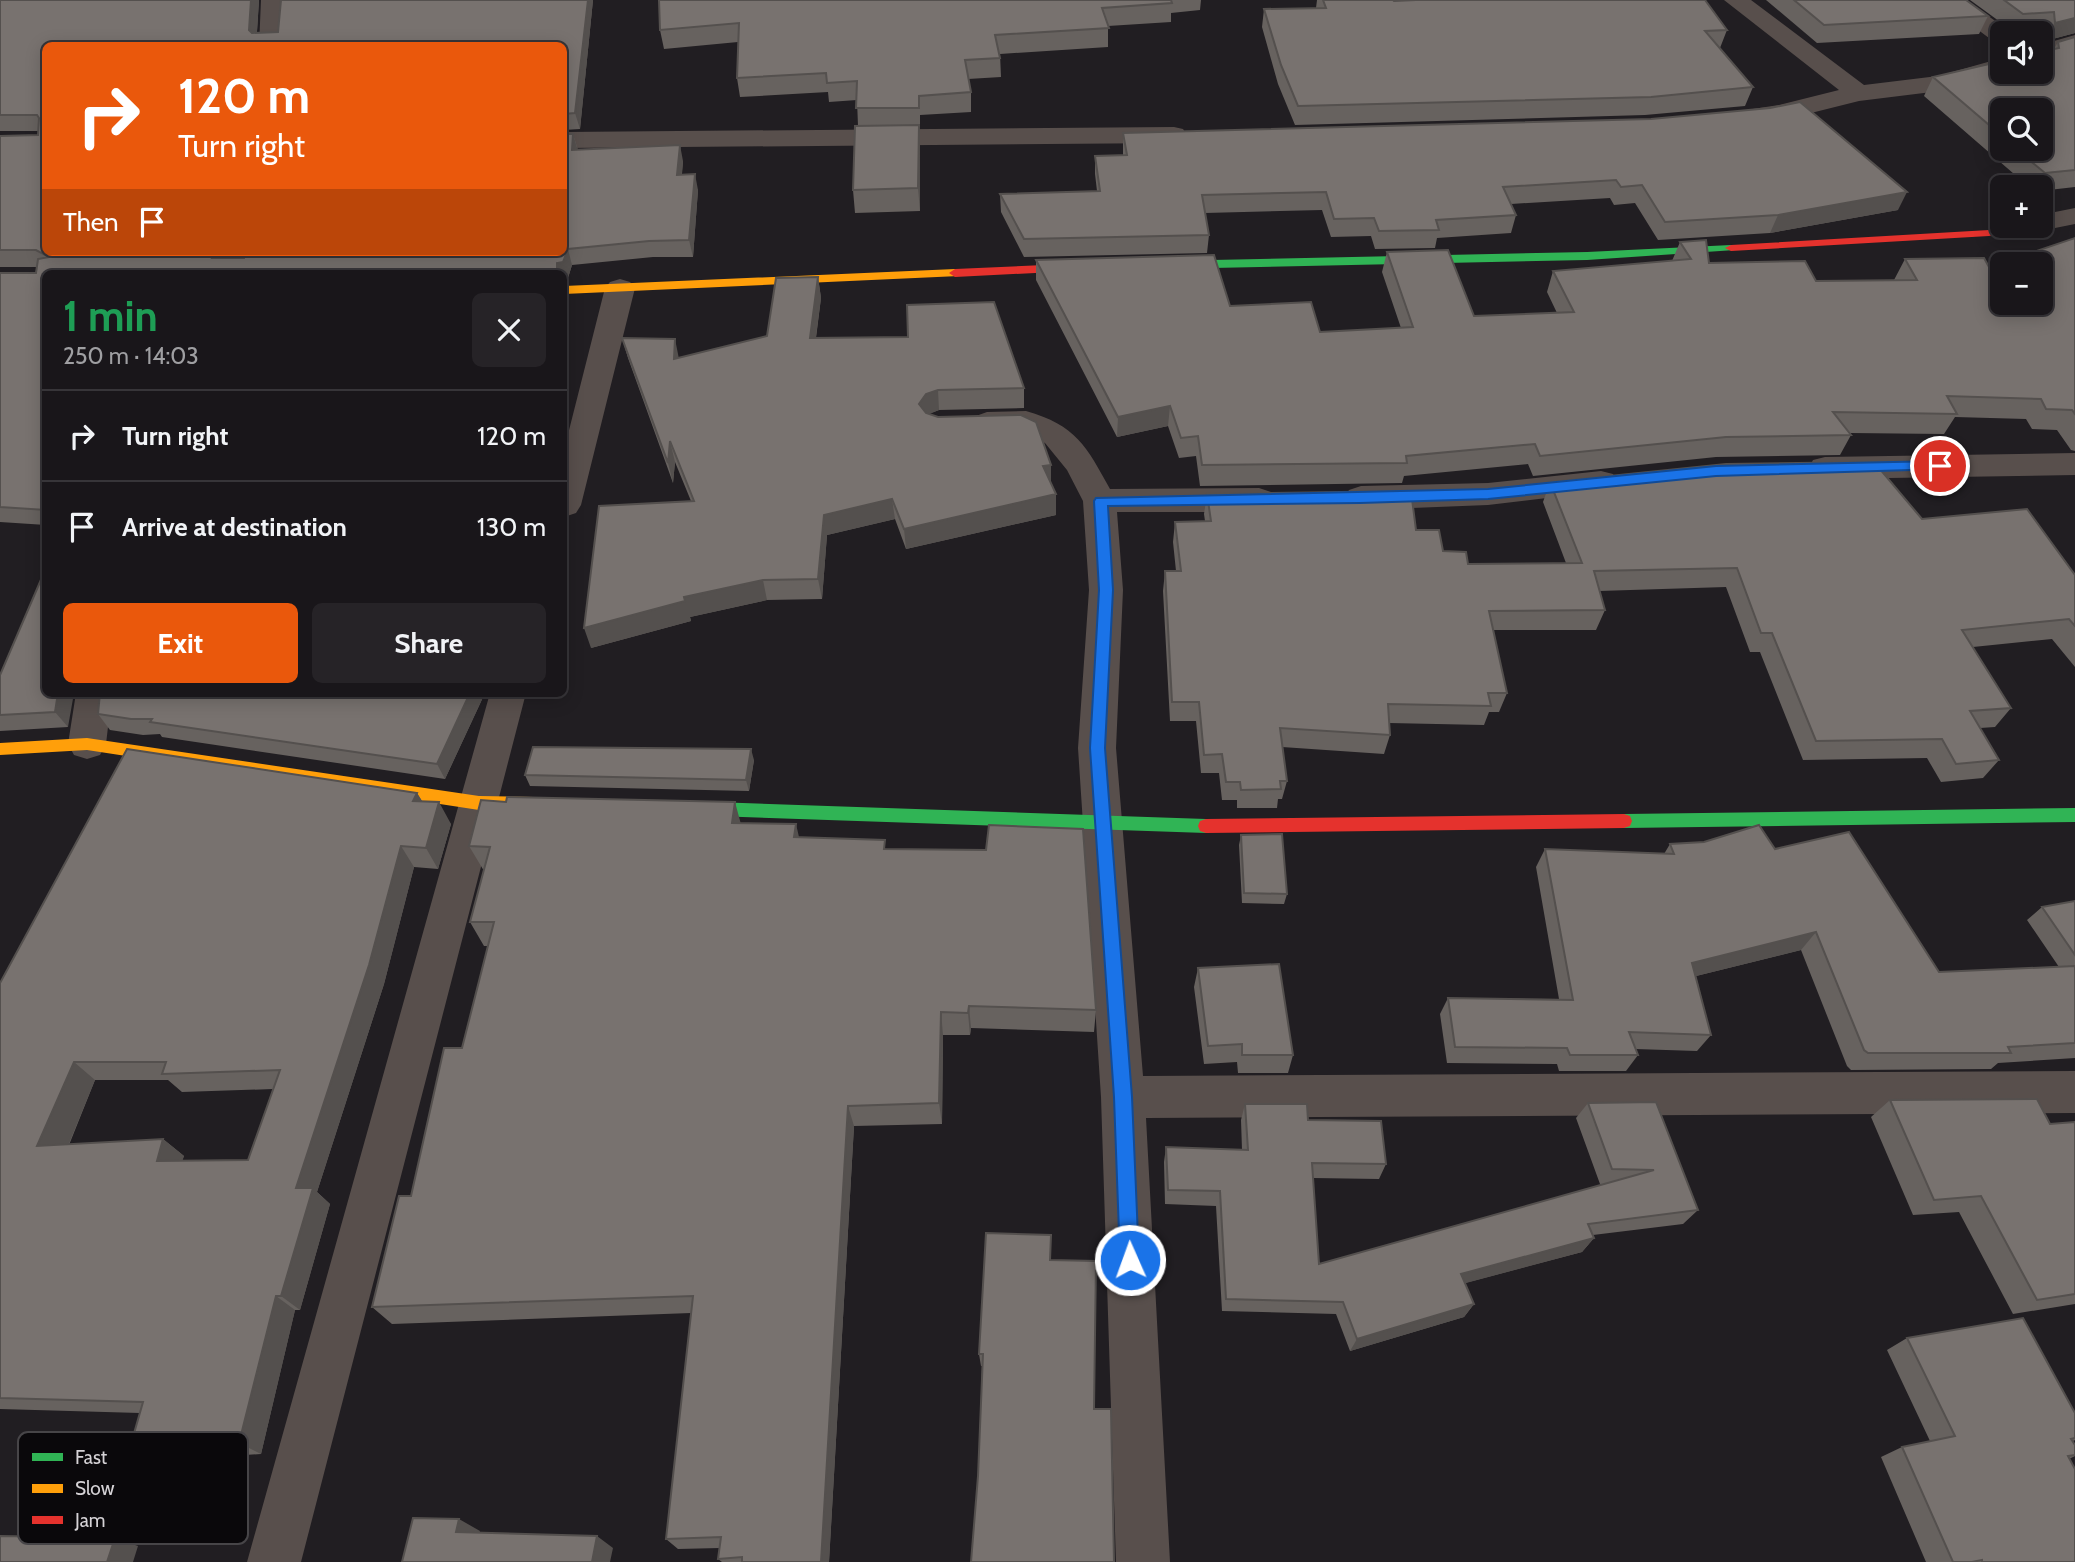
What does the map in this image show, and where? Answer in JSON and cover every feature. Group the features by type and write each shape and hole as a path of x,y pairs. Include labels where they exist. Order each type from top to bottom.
{"street":[{"path":"271,42 273,0 352,0"},
{"path":"1736,0 1859,93"},
{"path":"1950,0 1990,28"},
{"path":"2053,49 2075,42"},
{"path":"1726,118 1779,113 1859,93 1940,83 1990,68"},
{"path":"567,140 1200,135"},
{"path":"2053,220 2075,216"},
{"path":"1145,265 1587,256 1990,233"},
{"path":"567,290 1104,266"},
{"path":"567,496 620,288"},
{"path":"952,424 1026,422 1056,435 1080,464 1100,501 1106,590 1097,748 1123,1097 1143,1562"},
{"path":"1794,469 2075,464"},
{"path":"1332,499 1488,494 1636,479"},
{"path":"1100,501 1292,499"},
{"path":"87,744 93,697"},
{"path":"274,1562 507,697"},
{"path":"0,749 87,744 479,803 548,804"},
{"path":"673,807 1226,827 2075,815"},
{"path":"1123,1097 2075,1092"}],"building":[{"path":"0,0 251,0 249,30 252,33 278,32 281,0 588,0 575,113 567,114 567,42 42,42 42,253 36,250 0,250 0,136 38,135 39,118 37,115 0,115"},
{"path":"659,0 1171,0 1172,3 1102,8 1109,28 995,35 1000,58 965,60 971,92 919,96 919,108 856,108 857,81 827,83 826,73 737,78 739,23 660,30"},
{"path":"1323,0 1705,0 1727,30 1705,31 1753,87 1651,97 1298,106 1281,65 1264,9 1326,8"},
{"path":"1794,0 1966,0 1988,16 1824,25"},
{"path":"2004,0 2075,0 2075,18 2055,23 2054,12 2023,14"},
{"path":"2075,37 2075,170 2045,173 2030,161 2053,161 2053,98 1990,98 1990,126 1933,77 1990,64 1990,84 2053,84 2053,49 2059,48 2058,42"},
{"path":"1800,102 1907,192 1778,215 1665,222 1642,185 1621,187 1616,180 1503,187 1516,215 1436,220 1439,230 1379,231 1374,218 1334,219 1326,192 1202,195 1209,235 1024,239 1000,194 1100,191 1095,156 1127,155 1123,133 1651,119 1770,108"},
{"path":"919,125 918,188 853,190 855,126"},
{"path":"567,134 573,134 572,150 680,145 677,175 695,174 689,240 568,249 567,252"},
{"path":"2075,238 2075,414 2072,410 2046,409 2041,399 1947,396 1957,414 1833,412 1851,435 1726,437 1540,456 1535,444 1406,456 1407,463 1202,465 1198,436 1181,438 1170,406 1118,417 1036,260 1214,255 1230,306 1311,302 1320,332 1413,327 1387,252 1448,250 1474,316 1574,312 1553,271 1691,259 1680,242 1706,240 1709,263 1805,261 1816,281 1917,280 1905,259 1984,258 1990,267 1990,315 2053,315 2053,252 2033,252"},
{"path":"47,256 565,256 563,262 557,263 557,270 42,270 42,510 0,507 0,273 36,273 38,259 49,257"},
{"path":"818,277 810,338 908,337 907,305 994,302 1024,388 938,390 926,394 919,404 926,413 938,417 1021,415 1036,422 1051,465 1043,466 1056,494 904,529 892,499 824,515 818,579 763,580 684,597 685,601 584,628 599,506 694,501 670,441 668,463 622,338 675,339 674,359 767,336 776,278"},
{"path":"1874,462 1922,519 2027,509 2075,575 2075,626 2069,619 1962,630 2011,708 1970,711 1999,760 1956,764 1942,739 1816,741 1772,633 1761,633 1737,568 1594,571 1605,610 1489,611 1507,693 1488,693 1491,706 1388,704 1390,735 1280,728 1287,781 1280,781 1281,789 1241,790 1240,782 1226,782 1222,754 1204,755 1199,702 1172,702 1165,571 1181,571 1175,522 1211,521 1207,494 1411,491 1416,530 1439,530 1443,551 1466,552 1468,564 1582,563 1550,482 1726,464"},
{"path":"42,577 42,697 57,697 55,712 0,715 0,675"},
{"path":"100,697 468,697 437,764 150,722 152,719 98,714"},
{"path":"533,747 751,749 746,780 525,775"},
{"path":"127,749 417,793 413,801 439,802 426,848 401,846 369,965 296,1188 313,1188 281,1296 276,1296 242,1432 134,1432 143,1402 0,1398 0,983","holes":["74,1062 166,1062 162,1074 280,1070 248,1160 157,1161 163,1139 37,1146"]},
{"path":"507,797 735,802 732,823 796,824 794,837 885,840 884,849 986,850 989,825 1083,829 1096,1010 969,1006 968,1013 941,1012 939,1103 848,1106 821,1562 742,1562 742,1557 718,1559 721,1537 666,1539 693,1296 372,1307 399,1196 411,1196 444,1048 462,1048 494,922 470,922 490,847 469,846 481,800 506,802"},
{"path":"1759,825 1775,849 1849,832 1939,972 2075,966 2075,1043 2008,1047 2011,1053 1868,1053 1864,1050 1816,932 1692,963 1711,1035 1629,1032 1638,1055 1570,1055 1567,1048 1455,1047 1448,998 1573,1000 1545,849 1674,854 1670,844 1704,842"},
{"path":"1282,834 1287,894 1244,893 1241,835"},
{"path":"2075,901 2075,955 2042,907"},
{"path":"1279,964 1293,1055 1242,1055 1242,1044 1208,1046 1198,968"},
{"path":"2037,1099 2050,1124 2075,1122 2075,1294 2037,1300 1981,1196 1934,1200 1890,1100"},
{"path":"1656,1102 1698,1210 1588,1224 1594,1238 1461,1274 1474,1304 1357,1339 1343,1302 1226,1299 1220,1191 1168,1190 1166,1147 1248,1150 1245,1104 1307,1104 1308,1120 1381,1121 1386,1164 1312,1163 1319,1264 1654,1170 1612,1169 1588,1103"},
{"path":"986,1233 1051,1235 1050,1260 1096,1261 1094,1409 1111,1409 1114,1562 971,1562 978,1476 983,1354 979,1354"},
{"path":"2023,1318 2075,1413 2075,1438 2071,1439 2075,1445 2075,1455 2068,1456 2075,1469 2075,1562 1953,1562 1902,1447 1955,1436 1907,1338"},
{"path":"413,1518 459,1519 456,1532 597,1536 592,1562 402,1562"},
{"path":"0,1536 18,1536 18,1544 113,1544 107,1562 0,1562"}],"traffic: fast":[{"path":"1164,265 1587,256 1731,248"},
{"path":"685,808 1206,826"},
{"path":"1624,821 2075,815"}],"traffic: slow":[{"path":"567,290 955,273"},
{"path":"0,749 87,744 479,803 533,804"}],"traffic: jam":[{"path":"1731,248 1990,233"},
{"path":"955,273 1089,267"},
{"path":"1206,826 1624,821"}],"route":[{"path":"1130,1260 1123,1097 1097,748 1106,590 1100,501 1360,499 1488,494 1716,471 1940,466"}]}
